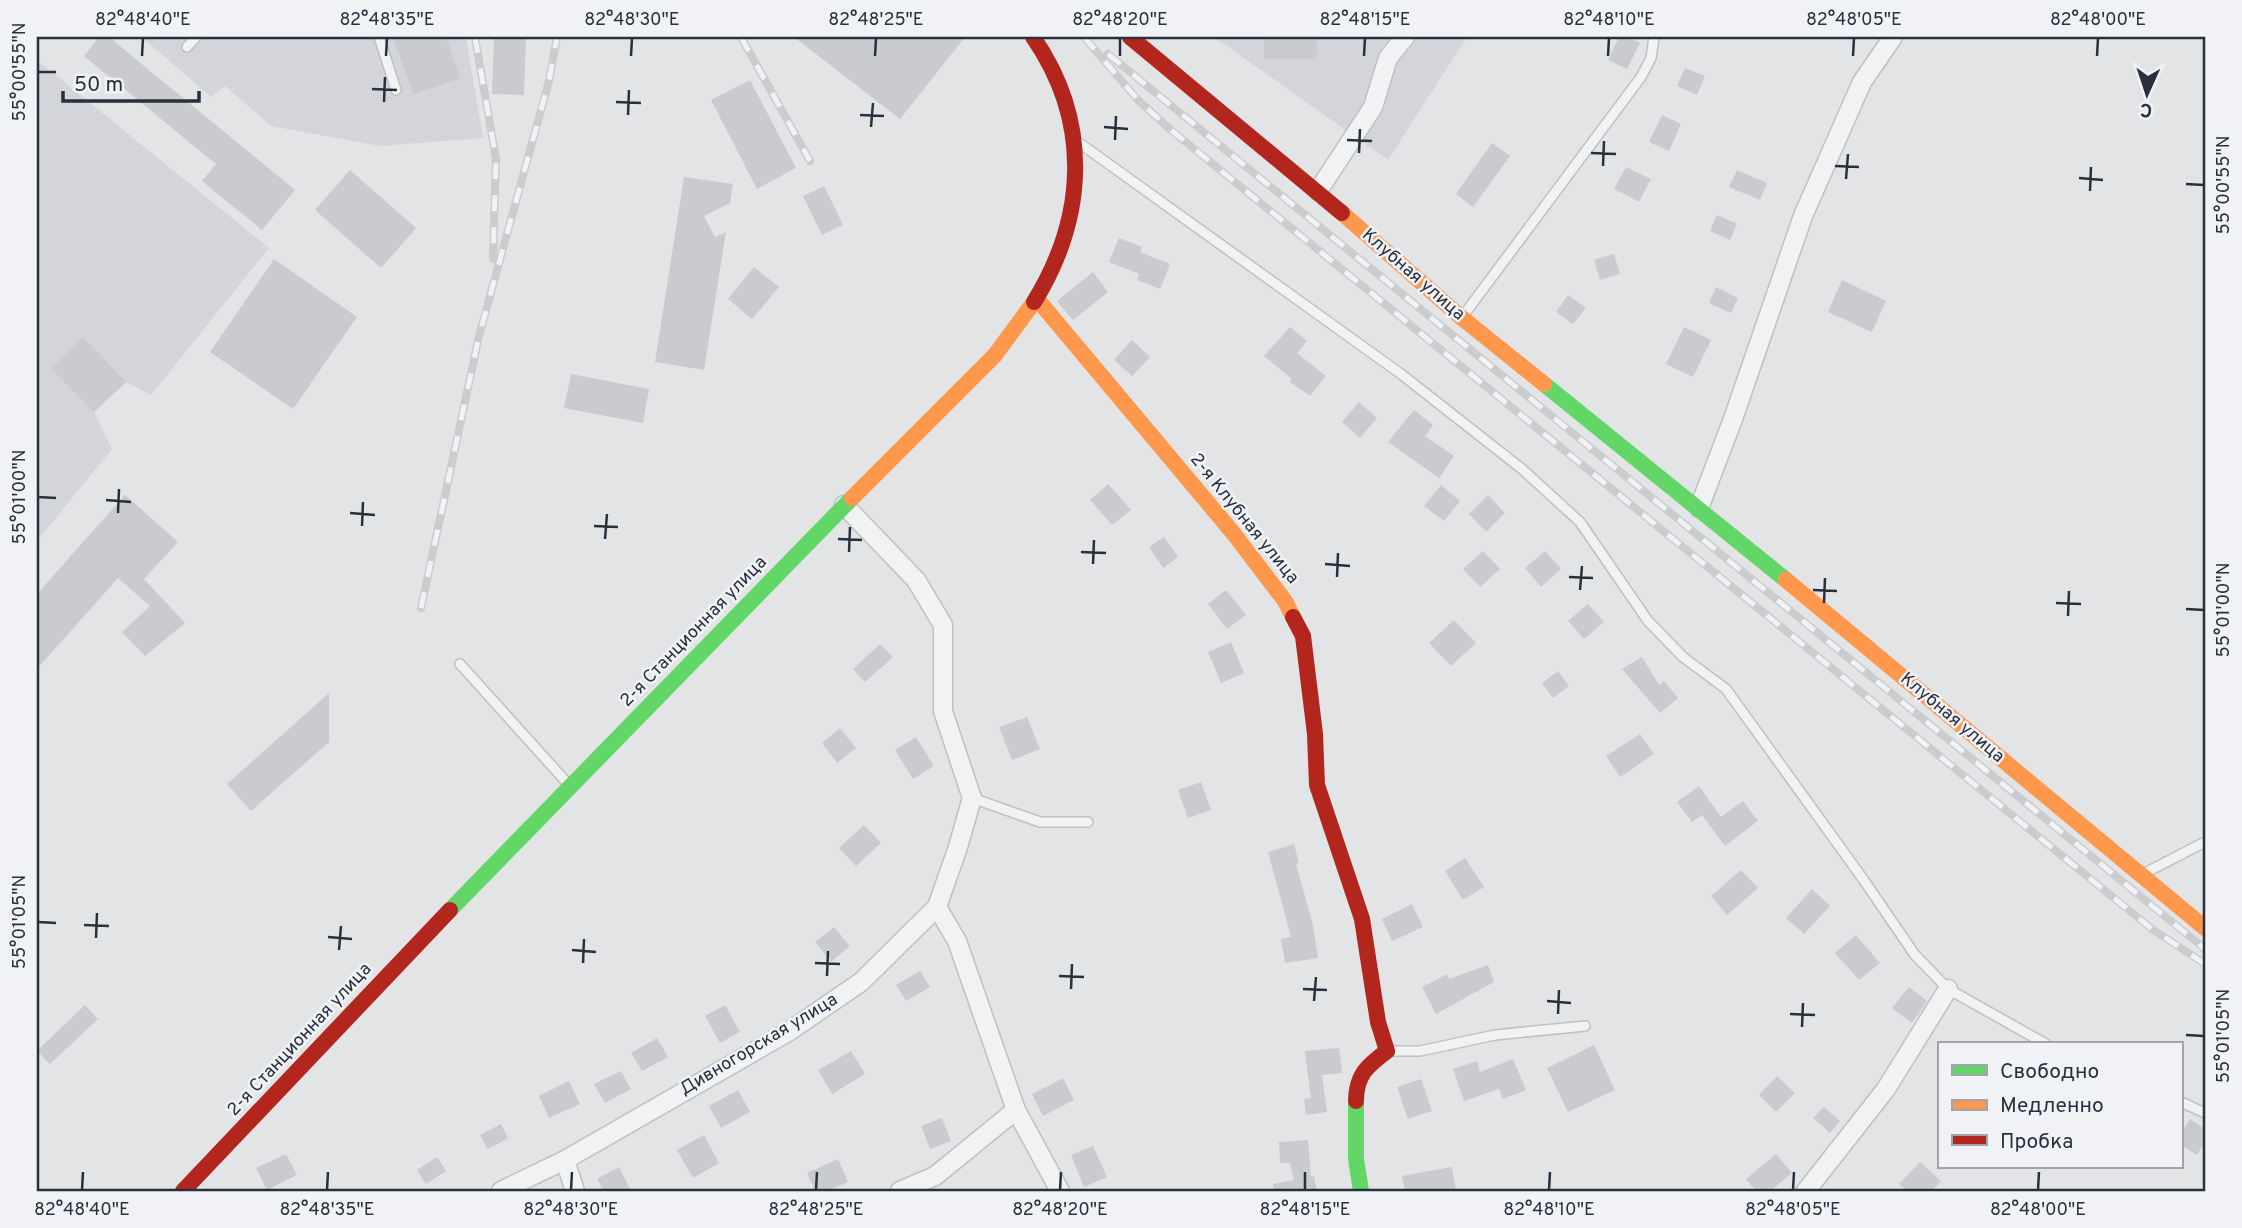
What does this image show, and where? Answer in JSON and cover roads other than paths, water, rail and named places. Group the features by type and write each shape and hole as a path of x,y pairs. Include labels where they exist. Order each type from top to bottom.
{"street":[{"name":"2-я Станционная улица","path":"183,1191 442,917 844,505 995,355 1016,330 1037,299 1053,268 1068,223 1075,184 1074,139 1062,82 1042,47 1033,37"},
{"name":"Клубная улица","path":"1130,37 1318,191 1462,318 1699,508 2205,928"},
{"path":"1318,191 1373,107 1388,58 1405,37"},
{"path":"1699,508 1733,419 1802,216 1862,82 1893,37"},
{"name":"2-я Клубная улица","path":"1037,299 1241,544 1285,601 1303,636 1315,734 1317,785 1362,919 1373,998 1387,1051"},
{"path":"844,505 916,580 943,625 943,711 972,798"},
{"name":"Дивногорская улица","path":"500,1191 565,1160 788,1032 861,982 937,907 972,798"},
{"path":"937,907 957,942 1016,1110 1060,1191"},
{"path":"1805,1191 1886,1089 1948,989"},
{"path":"1361,1191 1356,1159 1356,1086 1367,1066 1387,1051"},
{"path":"900,1191 935,1176 1016,1110"},
{"path":"565,1160 575,1191"}],"lane":[{"path":"187,47 196,37"},
{"path":"379,37 396,90"},
{"path":"1462,318 1641,77 1651,58 1654,37"},
{"path":"1074,139 1401,374 1522,469 1580,522 1648,621 1683,657 1726,689 1915,955 1948,989 2042,1042"},
{"path":"460,664 570,786"},
{"path":"972,798 1040,822 1088,822"},
{"path":"2141,875 2205,842"},
{"path":"1387,1051 1420,1051 1495,1035 1585,1026"},
{"path":"2182,1102 2205,1113"}],"railway":[{"path":"475,37 496,159 493,259"},
{"path":"421,608 479,336 549,81 557,37"},
{"path":"741,37 810,161"},
{"path":"1084,37 1138,100 1171,130 2152,929 2205,964"},
{"path":"1108,54 2205,949"}]}
